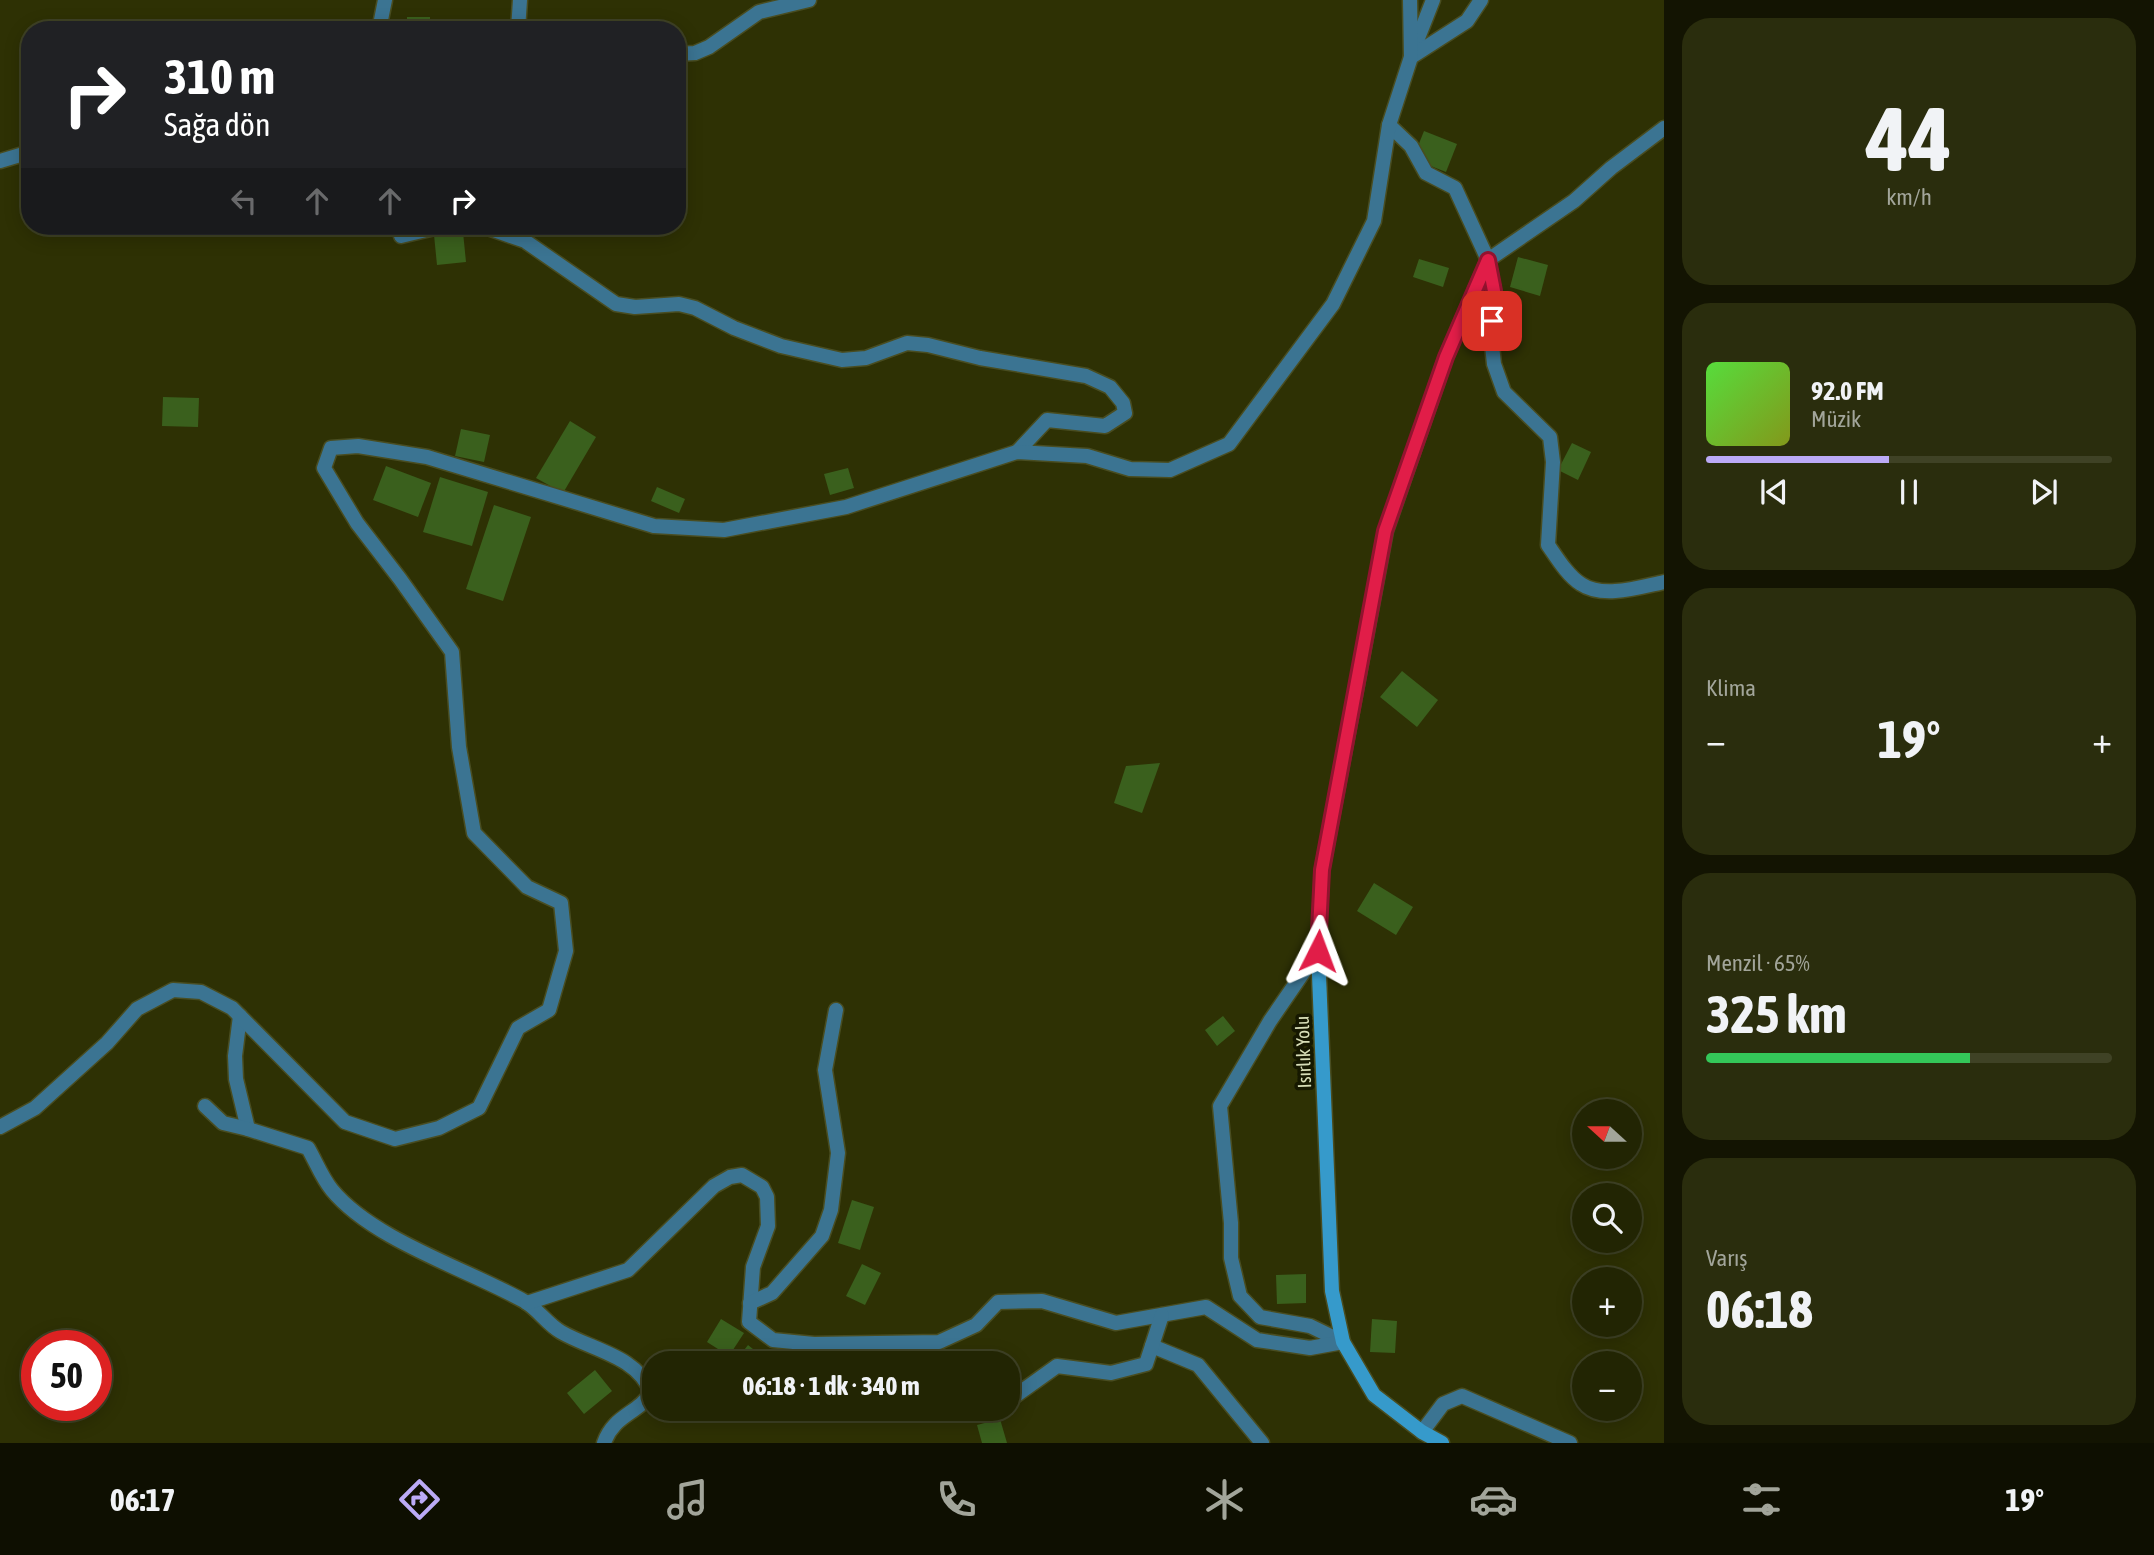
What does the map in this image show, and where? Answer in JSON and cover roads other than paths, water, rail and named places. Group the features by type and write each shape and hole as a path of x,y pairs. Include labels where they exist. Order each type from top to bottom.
{"main road":[{"name":"Isırlık Yolu","path":"1442,1443 1422,1432 1374,1395 1343,1342 1332,1291 1318,951 1322,870 1385,531 1446,357 1488,260"}],"street":[{"path":"381,21 386,0"},
{"path":"519,21 520,0"},
{"path":"686,54 709,47 759,12 809,0"},
{"path":"1410,0 1411,57"},
{"path":"0,1127 35,1108 107,1043 136,1009 173,990 201,992 232,1008 345,1122 395,1139 439,1128 479,1108 519,1028 548,1010 566,951 561,903 527,887 474,834 458,747 452,652 357,523 324,468 331,448 358,446 427,457 654,526 724,530 846,507 1017,453 1087,456 1130,469 1170,470 1229,444 1334,304 1374,221 1389,125 1433,0"},
{"path":"1411,57 1467,21 1481,0"},
{"path":"1389,125 1412,146 1426,173 1455,188 1488,260 1494,291 1491,336 1504,392 1549,437 1553,462 1548,545 1581,584 1597,590 1620,590 1664,582"},
{"path":"1488,260 1574,201 1611,168 1664,128"},
{"path":"0,161 21,155"},
{"path":"401,236 405,235"},
{"path":"508,235 525,241 616,304 635,307 680,304 781,346 842,360 866,358 907,343 928,345 980,358 1086,376 1110,387 1123,403 1125,413 1105,426 1047,419 1017,453"},
{"path":"1318,951 1270,1021 1220,1107 1231,1223 1231,1258 1240,1296 1260,1317 1310,1326 1343,1342"},
{"path":"750,1303 772,1293 822,1236 831,1210 838,1153 825,1070 836,1010"},
{"path":"240,1016 235,1056 236,1079 248,1129"},
{"path":"205,1106 222,1123 308,1148 331,1189 356,1214 383,1231 527,1303 559,1332 629,1364 646,1379 651,1392 647,1400 620,1418 607,1433 604,1443"},
{"path":"527,1303 628,1270 714,1186 730,1177 742,1175 762,1187 767,1197 768,1226 752,1267 749,1322 773,1340 814,1344 939,1342 976,1325 998,1302 1042,1301 1116,1323 1206,1307 1256,1340 1310,1348 1343,1342"},
{"path":"1020,1392 1056,1366 1111,1373 1146,1363 1162,1315"},
{"path":"1152,1346 1198,1365 1262,1443"},
{"path":"1422,1432 1443,1404 1462,1396 1570,1443"}]}
